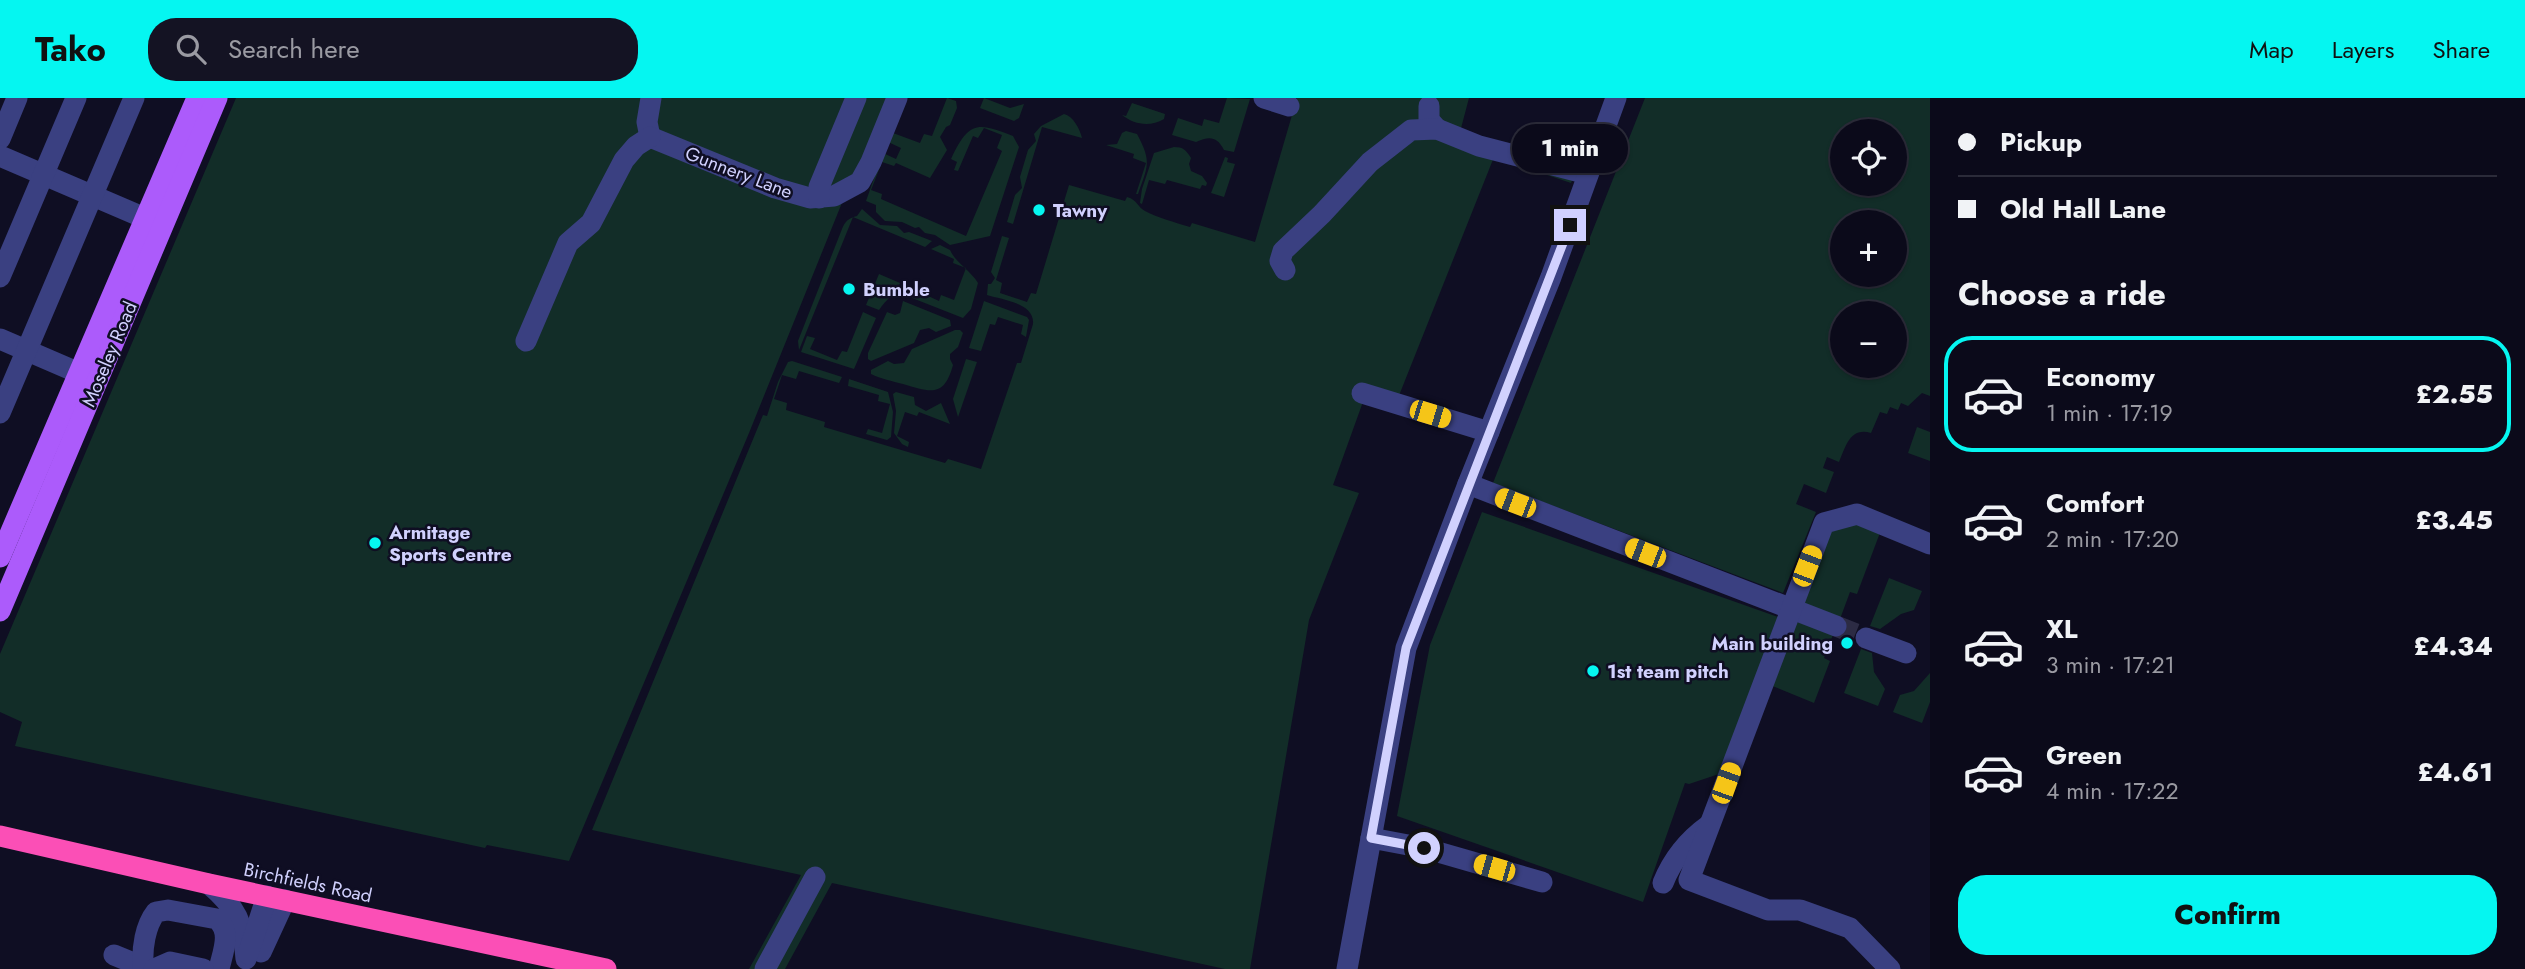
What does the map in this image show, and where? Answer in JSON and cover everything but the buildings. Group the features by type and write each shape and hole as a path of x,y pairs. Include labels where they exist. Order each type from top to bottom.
{"highway":[{"name":"Birchfields Road","path":"1,837 606,969"}],"main road":[{"name":"Moseley Road","path":"0,611 155,222 197,98"},
{"name":"Moseley Road","path":"0,557 79,373 217,98"}],"street":[{"path":"0,139 18,98"},
{"path":"0,277 76,98"},
{"path":"0,413 134,98"},
{"path":"526,341 568,243 591,223 624,160 636,146 650,137 648,122 651,98"},
{"path":"819,198 819,187 856,98"},
{"name":"Gunnery Lane","path":"650,137 775,188 819,198 834,196 860,181 871,162 897,98"},
{"path":"1265,98 1289,106"},
{"path":"1348,969 1406,648 1551,277 1616,98"},
{"path":"1429,106 1429,120 1437,129"},
{"path":"1284,270 1280,261 1283,251 1370,162 1411,130 1437,129 1479,146 1588,174"},
{"path":"0,156 155,222"},
{"path":"0,339 79,373"},
{"path":"1362,393 1489,432"},
{"path":"1468,484 1836,626"},
{"path":"1890,969 1850,928 1800,910 1768,910 1689,880 1824,523 1857,514 1930,544"},
{"path":"1866,638 1906,653"},
{"path":"1663,883 1681,850 1694,835 1711,824"},
{"path":"1371,838 1424,848 1542,882"},
{"path":"765,969 816,877"},
{"path":"209,884 228,901 241,920 248,966"},
{"path":"248,966 276,898"},
{"path":"148,968 142,955 148,925 156,912 168,910 220,921 226,933 219,969"},
{"path":"114,955 148,968 170,962 203,969"}],"green space":[{"name":"Armitage Sports Centre","path":"236,98 889,98 869,146 854,173 749,433 569,861 487,845 485,848 15,746 22,722 0,712 0,654"},
{"path":"947,98 956,101 957,108 950,125 940,137 947,150 930,178 896,163 894,166 882,162 871,190 882,194 881,199 966,236 1002,151 997,148 1002,135 984,128 978,138 973,136 958,171 954,170 957,162 951,159 963,137 975,128 982,127 991,128 1013,136 1019,147 990,236 950,245 935,235 925,233 919,227 885,221 876,212 876,205 866,201 883,153 896,159 901,148 888,142 893,133 920,143 924,134 932,136"},
{"path":"984,98 1010,108 1024,104 1019,118 1014,121 980,108"},
{"path":"1227,98 1250,99 1234,152 1224,150 1212,138 1196,142 1172,135 1178,118 1202,126 1204,119 1219,123"},
{"path":"1297,98 1469,98 1460,132 1499,143 1580,159 1571,183 1494,157 1398,398 1364,399 1333,485 1359,493 1309,620 1250,969 1225,969 832,883 785,969 749,969 801,875 592,830 763,415 767,416 778,382 788,362 842,377 839,383 799,371 796,379 782,375 774,399 787,403 786,410 825,422 824,427 945,463 948,459 981,469 1033,324 1029,311 1024,307 987,295 988,284 995,278 991,272 1002,236 1009,238 996,280 1002,283 1000,293 1027,302 1031,293 1036,294 1069,185 1125,201 1127,197 1140,208 1161,218 1190,227 1192,223 1255,242"},
{"path":"1645,98 1930,98 1930,396 1922,393 1908,406 1901,403 1898,410 1890,407 1887,414 1880,412 1871,433 1853,435 1839,462 1827,457 1823,468 1834,472 1826,493 1804,484 1796,504 1816,512 1783,593 1493,483"},
{"path":"1132,103 1165,114 1164,119 1148,124 1132,121 1122,115 1126,116"},
{"path":"1064,114 1076,123 1082,138 1042,127 1013,224 1007,222 1015,195 1022,188 1020,177 1028,150 1036,141 1034,134 1041,126"},
{"path":"1126,131 1137,134 1147,158 1146,170 1138,194 1146,163 1133,158 1134,154 1106,145 1117,144 1122,133"},
{"path":"1174,147 1182,148 1188,153 1191,158 1191,171 1202,176 1206,186 1202,185 1200,189 1167,180 1165,184 1149,180 1142,204 1140,203 1154,153"},
{"path":"1225,157 1228,158 1227,162 1235,164 1224,197 1211,193"},
{"path":"862,209 880,225 897,226 904,233 909,232 932,241 925,247 853,217"},
{"path":"853,217 799,350 798,341 842,229"},
{"path":"940,245 950,250 964,267 953,263 954,259 931,249"},
{"path":"966,269 978,283 971,309 963,318 907,296 909,290 913,289 939,301 941,295 954,300"},
{"path":"879,274 900,283 879,310 866,305"},
{"path":"903,301 950,320 951,326 936,332 929,328 920,330 914,343 871,361 868,359 868,353 887,312 895,315 900,313"},
{"path":"984,301 1027,317 1029,320 1026,337 1021,334 1023,325 998,317 995,325 990,324 981,351 969,348"},
{"path":"863,312 876,318 854,369 801,352 807,336 815,338 810,349 837,360 842,351 847,352"},
{"path":"955,330 963,333 958,347 950,354 953,365 941,388 921,389 871,374 871,370 888,361 894,364 904,363 912,349"},
{"path":"966,359 977,362 958,417 953,399"},
{"path":"849,379 888,392 893,412 891,437 887,440 866,434 868,429 882,433 890,404 878,401 879,395 848,386"},
{"path":"896,392 914,397 915,405 926,411 941,403 950,424 919,412 917,416 905,412 897,436 909,442 908,447 902,444 894,433 896,411 893,394"},
{"path":"1917,427 1930,432 1930,461 1908,453"},
{"path":"1482,512 1778,617 1719,774 1685,783 1643,902 1397,816 1430,645"},
{"path":"1854,520 1881,530 1857,594 1850,592 1840,619 1805,605 1802,599 1830,527"},
{"path":"1889,578 1922,591 1914,610 1901,614 1880,629 1870,626"},
{"path":"1799,622 1833,635 1824,658 1830,661 1814,703 1770,685 1794,623"},
{"path":"1861,649 1872,653 1874,672 1885,689 1878,706 1844,693"},
{"path":"1930,673 1930,702 1922,723 1893,712 1900,695 1914,691"}],"tunnel":[{"path":"1836,626 1866,638"}],"place":[{"name":"Tawny","path":"1039,210"},
{"name":"Bumble","path":"849,289"},
{"name":"Armitage Sports Centre","path":"375,543"},
{"name":"Main building","path":"1847,643"},
{"name":"1st team pitch","path":"1593,671"}],"route":[{"path":"1424,848 1371,838 1406,648 1570,225"}]}
